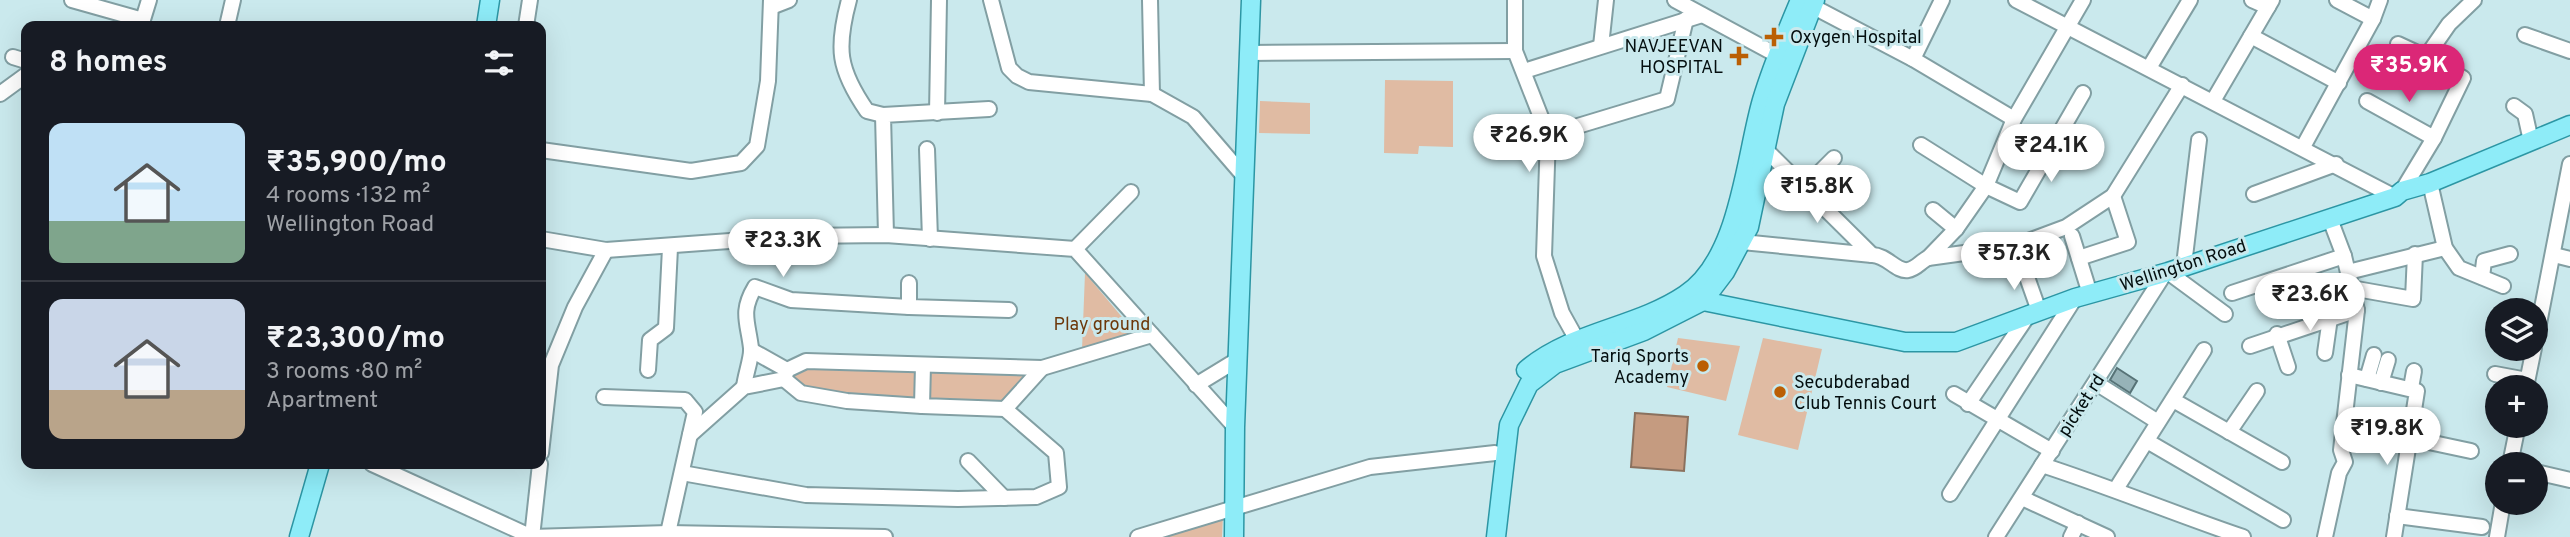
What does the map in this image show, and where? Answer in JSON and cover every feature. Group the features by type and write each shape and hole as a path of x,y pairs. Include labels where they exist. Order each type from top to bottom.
{"main road":[{"path":"487,21 490,0"},
{"path":"1234,537 1237,360 1251,0"},
{"path":"1487,537 1495,453 1502,413 1516,382 1527,369 1546,355 1577,340 1695,297 1732,226 1754,132 1777,55 1809,2"},
{"path":"1496,537 1509,425 1529,384 1555,364 1644,331 1695,297 1726,272 1749,226 1783,81 1809,2"},
{"name":"Wellington Road","path":"1695,297 1905,342 1956,342 2082,296 2330,219 2430,183 2570,125"},
{"path":"299,537 319,469"}],"street":[{"path":"72,0 136,21"},
{"path":"143,21 149,0"},
{"path":"228,21 233,0"},
{"path":"527,21 530,0"},
{"path":"546,151 691,171 741,163 757,146 768,81 771,4 789,0"},
{"path":"849,0 839,39 842,60 853,92 866,111 883,115 989,109"},
{"path":"936,113 939,0"},
{"path":"991,0 1006,57 1017,76 1029,82 1152,94 1193,117 1243,174"},
{"path":"1150,0 1152,94"},
{"path":"1515,0 1515,51 1548,135 1544,257 1562,313 1577,340"},
{"path":"1601,46 1605,0"},
{"path":"1675,0 1777,55"},
{"path":"1913,59 1942,0"},
{"path":"2016,0 2067,25 2108,50 2399,194 2434,138 2463,78 2398,44"},
{"path":"1742,242 1883,255 1902,270 1910,270 1928,258 1956,229 1986,186 2014,119 2083,0"},
{"path":"2149,68 2189,0"},
{"path":"2213,101 2270,4 2252,0"},
{"path":"2337,0 2373,19"},
{"path":"2303,147 2373,19 2380,0"},
{"path":"2426,57 2449,24 2474,0"},
{"path":"1809,2 2014,119"},
{"path":"1524,71 1702,15"},
{"path":"1548,135 1667,99 1686,19"},
{"path":"2525,35 2570,51"},
{"path":"2251,36 2339,83"},
{"path":"1248,53 1515,51"},
{"path":"0,94 21,79"},
{"path":"1928,258 2015,246 2066,227 2113,196 2182,85"},
{"path":"1921,145 1986,186 2020,202 2083,93"},
{"path":"2367,102 2434,138"},
{"path":"2514,106 2525,114 2531,141"},
{"path":"883,115 886,235"},
{"path":"2199,140 2172,270 2225,314"},
{"path":"927,149 930,239"},
{"path":"1765,149 1872,255"},
{"path":"1804,188 1834,158"},
{"path":"2254,194 2336,164"},
{"path":"2544,298 2570,164"},
{"path":"2430,183 2445,248 2459,268 2503,286"},
{"path":"1074,249 1131,192"},
{"path":"2080,258 2128,242 2113,196"},
{"path":"1933,210 1956,229"},
{"path":"2325,537 2339,473 2344,466 2341,450 2357,310 2344,256 2330,219"},
{"path":"546,240 606,250 670,248 799,236 886,235 1074,249 1235,427"},
{"path":"1950,494 2082,296 2080,258 2072,236"},
{"path":"648,370 650,340 666,328 670,248"},
{"path":"2348,272 2445,248"},
{"path":"546,381 575,307 606,250"},
{"path":"2351,288 2413,299 2415,254"},
{"path":"2482,277 2484,261 2510,254"},
{"path":"2554,255 2570,259"},
{"path":"2232,293 2344,256"},
{"path":"1968,404 2034,313 2022,263"},
{"name":"picket rd","path":"1996,537 2172,270"},
{"path":"909,283 909,307"},
{"path":"744,387 751,350 745,327 747,300 755,287 791,300 1009,310"},
{"path":"2250,345 2327,312 2357,310"},
{"path":"2325,353 2327,312"},
{"path":"2277,334 2288,367"},
{"path":"690,435 744,387 786,374 806,361 1042,368 1152,335"},
{"path":"2116,489 2204,349"},
{"path":"682,472 806,495 1037,497 1059,487 1056,453 1005,409 847,401 802,393 786,374 751,350"},
{"path":"2374,381 2381,358"},
{"path":"1196,385 1237,360"},
{"path":"922,406 923,365"},
{"path":"1005,409 1042,368"},
{"path":"2411,388 2414,372"},
{"path":"2349,376 2411,388 2418,394 2394,537"},
{"path":"2096,383 2158,422"},
{"path":"2229,432 2257,391"},
{"path":"1954,394 2052,450"},
{"path":"604,397 685,400 695,412 668,533"},
{"path":"2172,400 2282,462"},
{"path":"2410,438 2471,451"},
{"path":"2147,441 2283,520"},
{"path":"1138,537 1370,467 1495,453"},
{"path":"968,461 1004,498"},
{"path":"2042,465 2116,489 2136,501 2243,537"},
{"path":"383,469 531,537 668,533 885,537"},
{"path":"531,537 539,469"},
{"path":"2548,475 2570,480"},
{"path":"2022,498 2107,537"},
{"path":"2497,537 2501,515"},
{"path":"2397,516 2482,527"},
{"path":"2071,537 2078,523"}],"green space":[{"path":"1385,80 1453,81 1453,147 1419,146 1418,154 1384,153"},
{"path":"1260,101 1310,103 1310,134 1259,133"},
{"name":"Play ground","path":"1085,273 1137,335 1082,350"},
{"name":"Tariq Sports Academy","path":"1678,338 1740,346 1726,401 1667,387"},
{"name":"Secubderabad Club Tennis Court","path":"1763,338 1822,349 1798,450 1738,435"},
{"path":"807,366 915,369 916,398 850,398 800,388 791,376"},
{"path":"928,370 1033,372 1002,404 927,400"},
{"path":"1223,515 1222,537 1165,537"}],"shaded area":[{"path":"1635,413 1688,417 1684,471 1631,467"}],"building":[{"path":"2117,368 2137,381 2130,393 2110,380"}],"place":[{"name":"Oxygen Hospital","path":"1774,37"},
{"name":"NAVJEEVAN HOSPITAL","path":"1739,56"},
{"name":"Tariq Sports Academy","path":"1703,366"},
{"name":"Secubderabad Club Tennis Court","path":"1780,392"}]}
